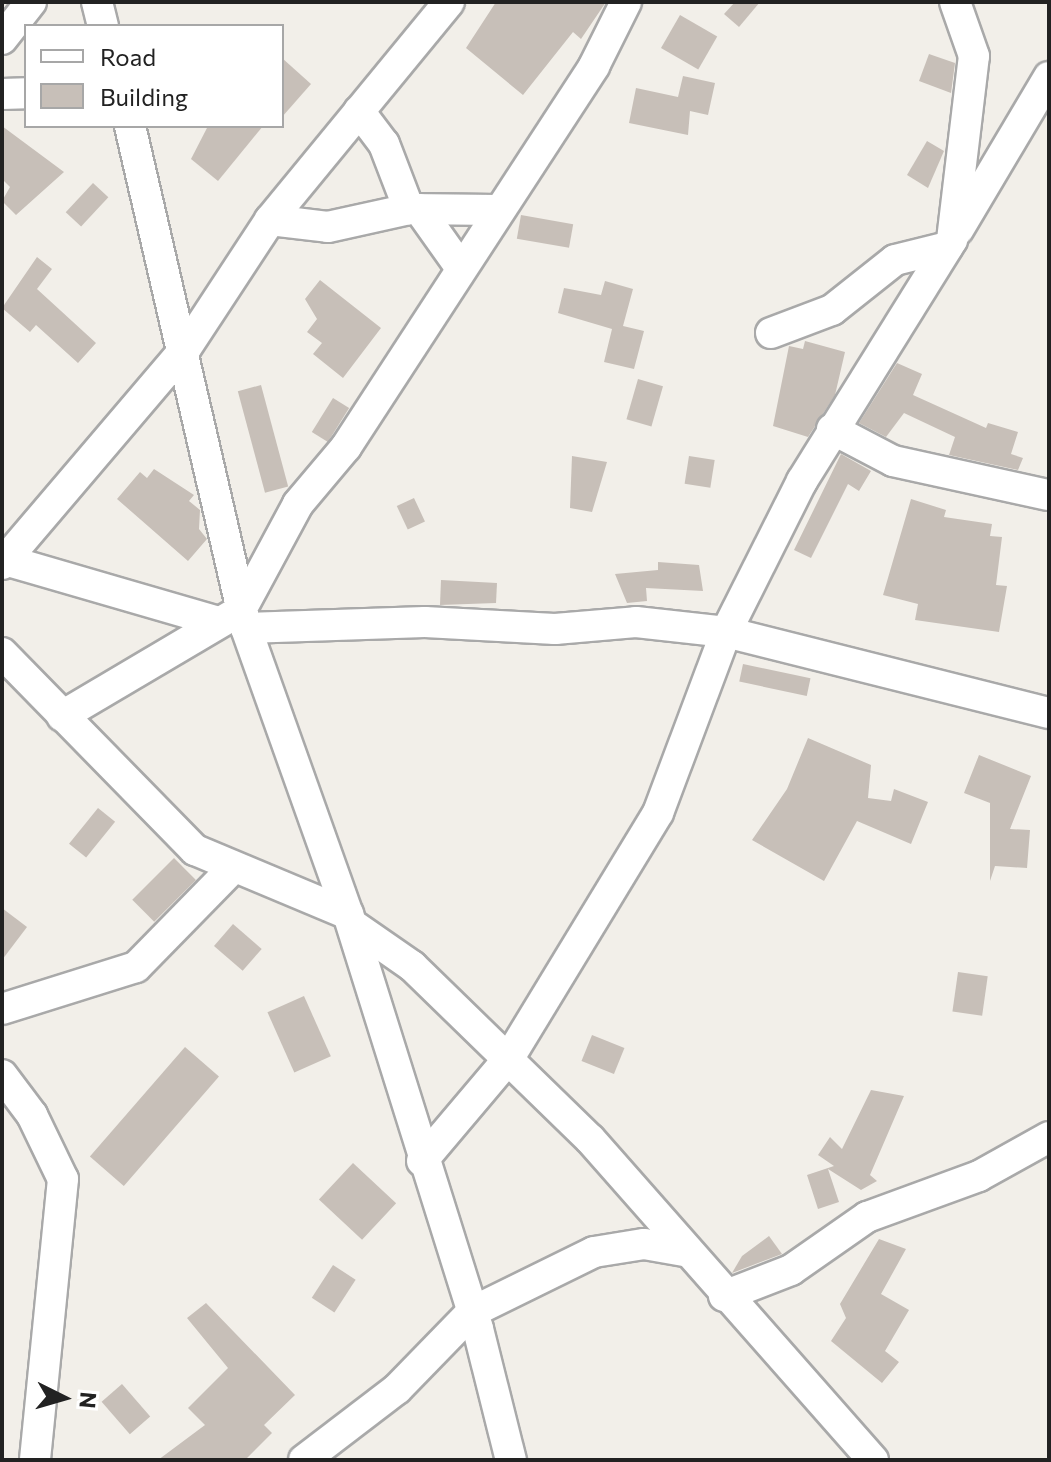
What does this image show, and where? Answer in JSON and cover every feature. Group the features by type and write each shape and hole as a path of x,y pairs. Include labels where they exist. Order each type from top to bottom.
{"street":[{"path":"2,39 31,2"},
{"path":"97,2 102,24"},
{"path":"449,2 270,220 186,348 4,562 235,620 425,622 555,629 636,622 726,632 1049,713"},
{"path":"62,716 235,620 298,504 346,447 497,210 594,66 626,2"},
{"path":"949,243 974,56 955,2"},
{"path":"422,1161 509,1058 658,813 726,632 832,429 1049,77"},
{"path":"2,94 24,93"},
{"path":"359,111 384,144 414,209 460,267"},
{"path":"131,128 186,348 235,620 351,919 422,1161 472,1312 511,1460"},
{"path":"270,220 328,227 414,209 497,210"},
{"path":"771,333 832,310 895,260 949,243"},
{"path":"832,429 893,461 1047,495"},
{"path":"2,653 195,850 230,871 351,919 412,966 590,1139 682,1251 873,1460"},
{"path":"2,1009 136,967 230,871"},
{"path":"2,1075 32,1115 63,1179 35,1460"},
{"path":"724,1296 791,1270 867,1217 979,1176 1049,1137"},
{"path":"304,1460 397,1389 472,1312 594,1252 644,1244 682,1251"}],"building":[{"path":"496,2 606,2 581,39 573,32 523,95 466,48"},
{"path":"735,2 760,2 739,27 724,14"},
{"path":"680,15 717,36 698,69 661,48"},
{"path":"929,54 955,63 951,93 919,81"},
{"path":"284,60 311,84 284,115"},
{"path":"683,76 715,83 708,115 690,111 688,135 629,123 636,88 678,97"},
{"path":"2,126 64,172 16,215 2,201 10,187 2,179"},
{"path":"207,128 261,128 218,181 191,159"},
{"path":"927,141 944,151 928,188 907,175"},
{"path":"93,183 108,197 81,227 66,212"},
{"path":"521,215 573,224 569,248 517,239"},
{"path":"37,257 52,269 37,289 96,343 78,363 36,325 30,332 2,308"},
{"path":"320,280 381,328 343,378 313,354 322,343 307,332 317,319 305,299"},
{"path":"605,281 633,289 623,326 644,331 634,369 604,362 612,329 558,313 564,288 601,295"},
{"path":"805,341 845,352 835,395 808,437 773,426 789,346 803,349"},
{"path":"897,363 922,374 913,395 986,428 988,423 1018,432 1011,454 1023,458 1018,470 949,455 955,437 904,413 886,437 859,423"},
{"path":"638,379 663,386 651,427 626,419"},
{"path":"261,385 288,486 265,493 238,391"},
{"path":"333,398 349,408 328,442 312,432"},
{"path":"841,454 871,471 859,491 848,484 811,558 794,550"},
{"path":"572,456 607,462 592,512 570,508"},
{"path":"689,456 715,460 710,488 685,484"},
{"path":"154,469 194,495 189,501 200,510 199,529 207,539 188,561 117,499 140,472 147,478"},
{"path":"414,498 425,522 408,530 397,506"},
{"path":"911,499 946,510 944,517 992,524 990,536 1002,537 996,585 1007,586 999,632 915,620 918,604 883,595"},
{"path":"658,562 699,565 703,591 646,588 647,601 627,603 615,574 658,570"},
{"path":"441,580 497,583 496,603 440,605"},
{"path":"743,664 810,678 807,696 739,682"},
{"path":"808,738 871,765 868,798 891,801 894,789 928,802 911,844 857,821 824,881 752,840 787,789"},
{"path":"979,755 1031,776 1010,829 1030,830 1027,868 995,866 990,881 990,803 964,793"},
{"path":"98,808 115,822 86,858 69,844"},
{"path":"174,858 196,880 154,922 132,900"},
{"path":"2,908 27,927 2,960"},
{"path":"233,924 262,949 243,971 214,946"},
{"path":"958,972 988,976 982,1016 952,1012"},
{"path":"304,996 331,1056 294,1073 267,1012"},
{"path":"592,1035 624,1048 614,1074 582,1061"},
{"path":"185,1047 219,1077 124,1186 90,1156"},
{"path":"871,1090 904,1096 870,1175 877,1181 861,1190 828,1169 839,1202 818,1209 807,1175 834,1166 818,1155 830,1137 842,1149"},
{"path":"353,1163 396,1203 362,1240 319,1200"},
{"path":"769,1236 782,1254 732,1273 742,1256"},
{"path":"879,1239 906,1249 881,1294 909,1310 885,1351 899,1362 882,1383 831,1341 846,1318 840,1304"},
{"path":"333,1265 356,1280 334,1312 312,1298"},
{"path":"206,1303 295,1395 264,1425 272,1433 245,1460 158,1460 205,1425 188,1408 228,1368 187,1318"},
{"path":"122,1384 150,1416 130,1434 102,1402"}]}
